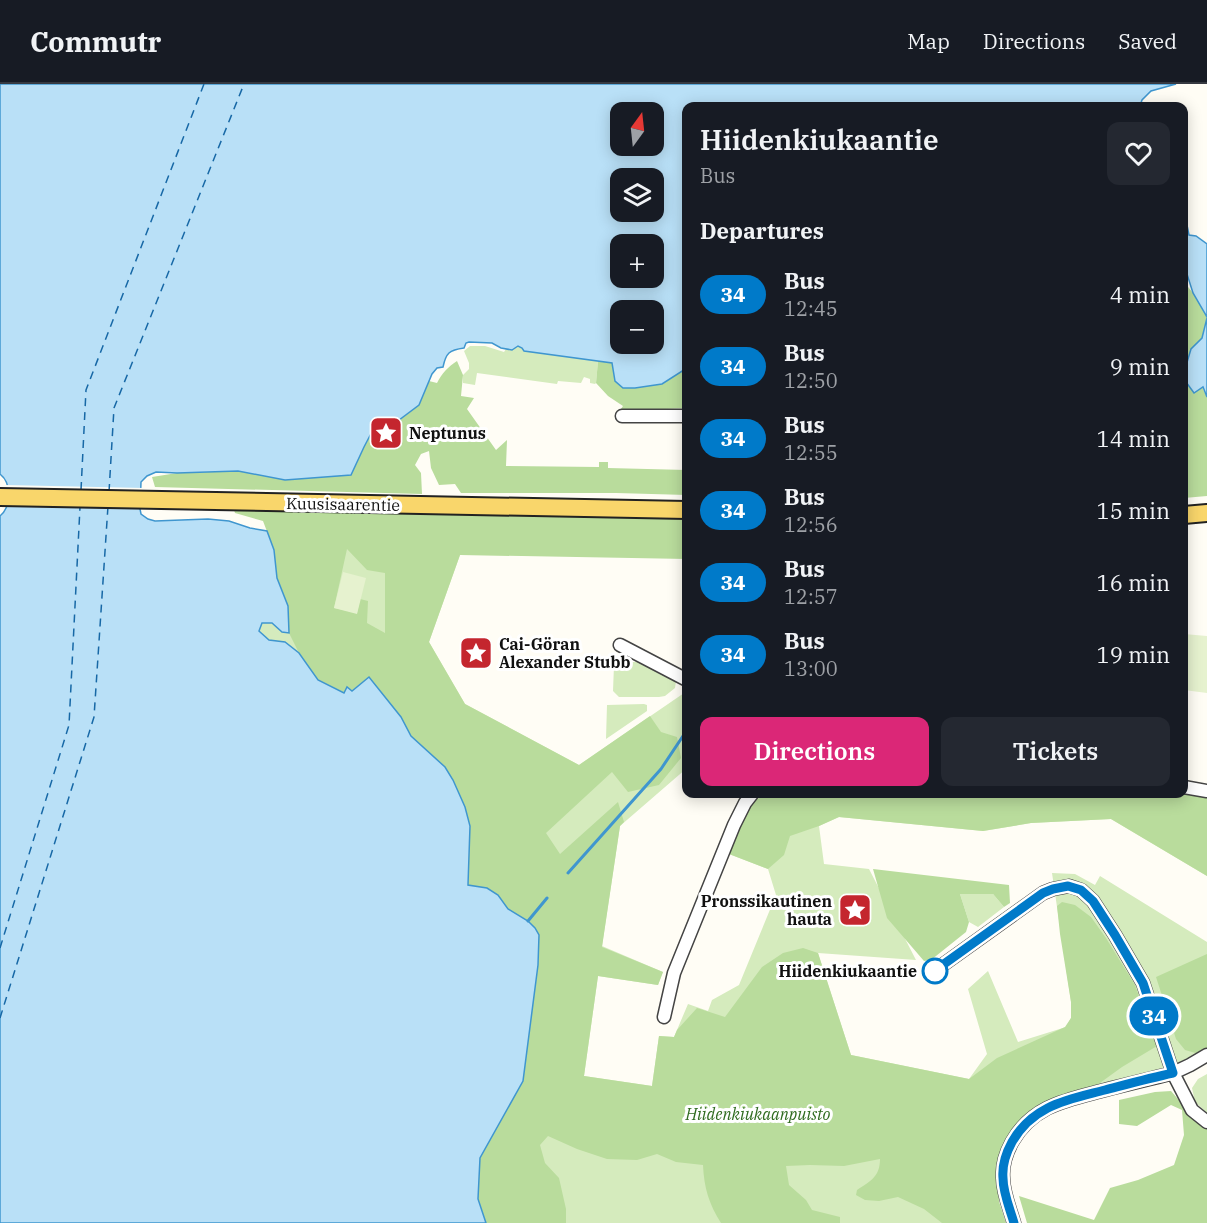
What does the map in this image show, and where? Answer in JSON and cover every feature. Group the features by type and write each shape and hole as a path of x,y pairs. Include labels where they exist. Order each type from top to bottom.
{"main road":[{"name":"Kuusisaarentie","path":"0,497 682,510"},
{"path":"1188,515 1207,513"}],"street":[{"path":"622,416 682,416"},
{"path":"620,645 682,677"},
{"path":"1188,788 1207,791"},
{"path":"664,1017 674,973 734,825 749,798"},
{"path":"930,974 1043,893 1068,886 1081,890 1093,901 1143,983 1173,1073 1192,1110 1207,1122"},
{"path":"1014,1223 1006,1197 1003,1178 1004,1163 1013,1140 1028,1120 1055,1103 1173,1073 1207,1055"}],"green space":[{"path":"1188,287 1207,317 1202,338 1191,349 1207,397 1207,496 1188,498"},
{"path":"470,346 485,346 504,352 506,349 512,350 517,346 548,354 610,346 610,354 664,354 664,351 682,364 682,368 598,361 595,384 590,383 590,379 584,377 581,383 558,381 557,384 477,373 475,385 463,383 463,375 469,369 464,351"},
{"path":"457,361 463,375 461,396 474,398 467,409 496,450 507,440 506,466 599,467 599,462 608,462 608,468 682,470 682,495 461,493 455,484 439,485 431,468 429,451 421,454 415,465 421,473 422,494 155,487 152,477 177,473 238,471 285,480 364,447 375,428 391,426 419,405 429,381 437,383 445,371"},
{"path":"598,361 612,363 615,381 662,384 682,371 682,408 618,413 623,406 608,396 596,383"},
{"name":"Hiidenkiukaanpuisto","path":"233,507 682,518 682,559 460,555 429,642 465,704 579,765 650,716 661,732 677,737 681,758 659,785 628,792 612,772 546,833 560,854 618,802 624,822 620,826 602,947 663,972 658,985 598,976 584,1076 652,1086 659,1036 674,1037 677,1030 697,1008 725,1017 762,967 783,953 803,948 818,953 851,1055 969,1079 997,1058 1065,1027 1071,1018 1071,1002 1057,906 1062,902 1075,905 1091,917 1106,938 1135,985 1157,1046 1093,1088 1048,1100 1028,1114 1006,1138 997,1169 999,1202 1006,1223 942,1223 924,1209 898,1197 879,1201 865,1200 856,1195 857,1190 874,1178 880,1165 880,1159 844,1166 786,1166 789,1185 806,1200 812,1210 840,1217 840,1223 721,1223 708,1196 703,1165 676,1162 657,1154 637,1160 607,1159 548,1136 540,1145 545,1163 559,1178 566,1209 566,1223 486,1223 478,1199 480,1158 523,1081 538,965 539,935 528,921 508,909 498,895 468,885 470,826 453,780 445,767 411,736 401,717 369,677 351,691 344,693 318,680 299,653 289,633 288,606 277,578 274,550 263,521 235,513","holes":["347,549 367,570 385,573 385,633 367,623 368,601 360,599 357,613 334,608"]},
{"name":"Hiidenkiukaanpuisto","path":"229,521 267,531 275,550 347,549 460,555 429,642 465,704 579,765 682,694 682,772 620,826 602,946 663,972 658,985 598,976 584,1076 652,1086 659,1036 674,1037 688,1004 708,1011 712,1000 739,985 776,895 768,869 729,854 756,798 1188,798 1188,794 1207,797 1207,876 1111,819 1031,823 983,831 839,817 819,826 824,864 869,869 916,960 818,953 851,1055 969,1079 987,1054 968,989 988,971 1018,1042 1066,1027 1071,1018 1071,1002 1052,873 1075,874 1095,885 1100,876 1207,942 1207,1049 1162,1069 1048,1100 1028,1114 1006,1139 1000,1153 997,1169 999,1202 1006,1223 477,1223 448,890 351,691 269,641 259,630 225,525"},
{"path":"343,572 366,578 357,614 334,608"},
{"path":"1188,634 1207,636 1207,693 1188,691"},
{"path":"622,662 639,662 676,681 675,688 665,696 659,697 619,697 613,691 614,665"},
{"path":"607,705 647,705 647,711 606,739"},
{"path":"1188,794 1207,797 1207,876 1111,819 1031,823 983,831 839,817 790,836 784,855 768,869 729,854 738,827 754,800 760,798 1188,798"},
{"path":"873,869 1009,885 1010,903 1004,907 993,894 960,894 969,922 966,932 931,960 924,961 887,918"},
{"path":"960,894 993,894 1004,907 978,927 969,922"},
{"path":"1207,954 1207,1049 1199,1054 1185,1050 1176,1039 1156,977"},
{"path":"1207,1074 1207,1113 1195,1102 1192,1088 1198,1079"},
{"path":"1171,1091 1198,1122 1207,1128 1207,1223 1027,1223 1019,1196 1094,1220 1110,1188 1138,1180 1174,1165 1184,1135 1182,1110 1171,1105 1137,1126 1119,1124 1119,1100"}],"water":[{"path":"0,84 1176,84 1151,91 1141,102 682,102 682,371 662,384 623,388 615,381 612,363 524,351 518,346 512,350 492,343 469,342 464,348 449,353 443,367 437,368 432,374 419,405 391,426 374,428 351,475 285,480 238,471 156,472 141,482 140,509 141,514 148,519 155,521 208,519 229,521 267,531 274,550 277,578 288,606 289,633 282,632 272,623 262,623 259,631 269,640 285,642 299,653 318,680 344,693 347,687 352,691 369,677 401,717 411,736 445,767 453,780 465,807 470,826 468,885 487,888 498,895 508,909 528,921 539,935 538,965 523,1081 480,1158 478,1199 486,1223 0,1223 0,516 8,501 7,483 0,474"},
{"path":"1188,230 1189,235 1196,236 1207,244 1207,317 1193,293 1188,277"},
{"path":"1207,318 1207,397 1203,387 1194,393 1188,385 1188,359 1191,349 1202,338"}],"pier":[{"path":"5,485 144,488 143,507 5,504"}],"waterway":[{"path":"568,873 661,769 682,738"},
{"path":"528,921 547,898"}],"ferry route":[{"path":"81,490 86,390 204,84"},
{"path":"109,492 114,408 244,84"},
{"path":"0,1018 94,717 108,506"},
{"path":"0,948 69,725 80,507"}],"bus line":[{"name":"34","path":"930,974 1043,893 1068,886 1081,890 1093,901 1143,983 1173,1073 1055,1103 1028,1120 1017,1133 1004,1163 1003,1178 1006,1197 1014,1223"}],"place":[{"name":"Neptunus","path":"386,433"},
{"name":"Cai-Göran Alexander Stubb","path":"476,653"},
{"name":"Pronssikautinen hauta","path":"855,910"},
{"name":"Hiidenkiukaantie","path":"935,971"}]}
